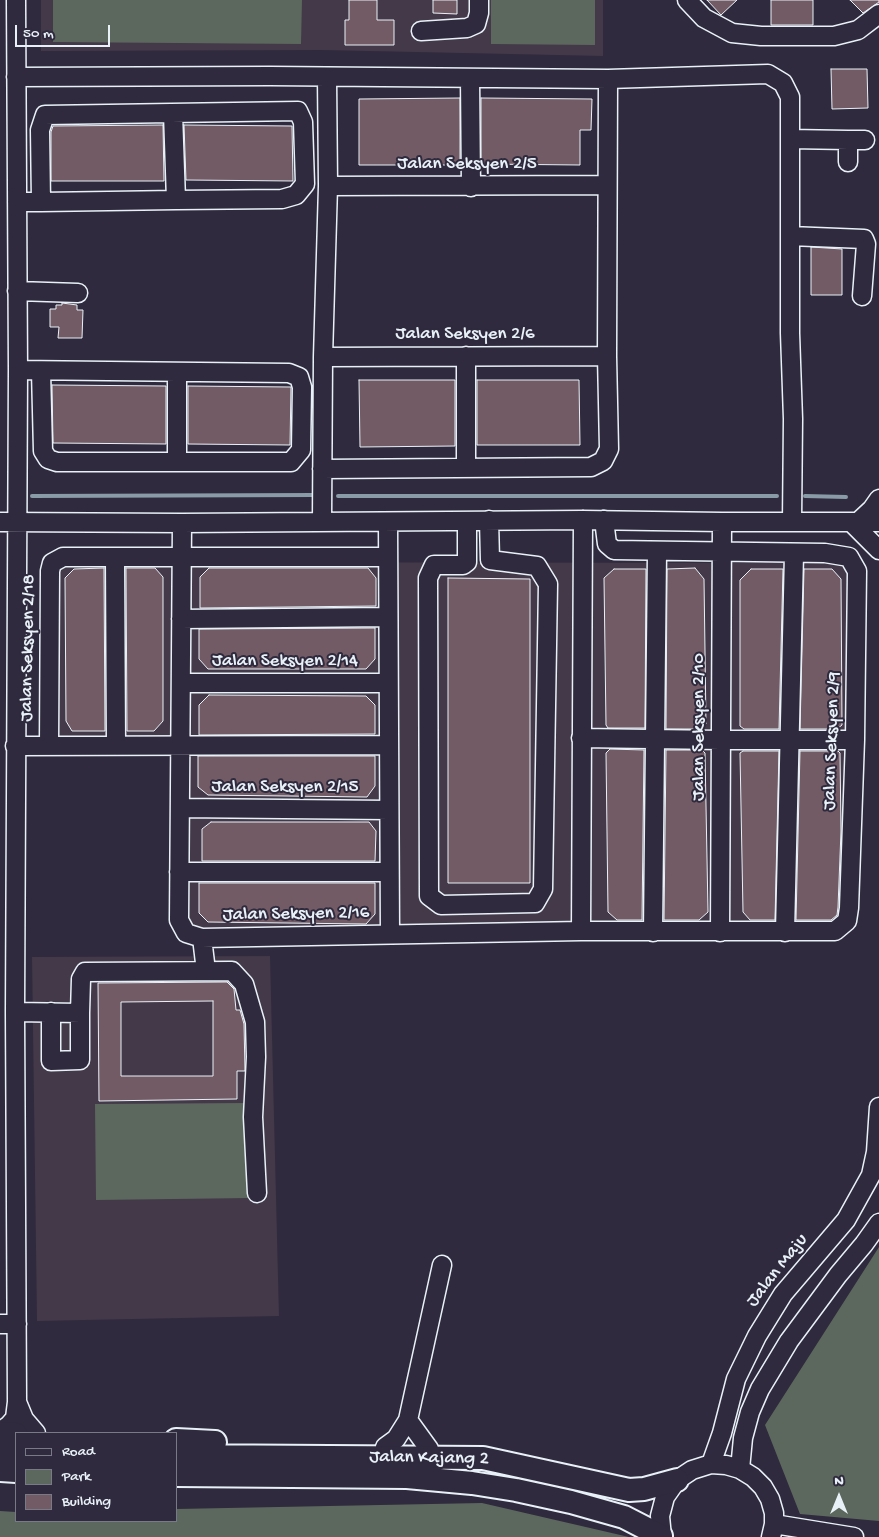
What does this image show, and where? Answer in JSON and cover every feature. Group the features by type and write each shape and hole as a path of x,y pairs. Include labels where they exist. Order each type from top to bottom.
{"main road":[{"path":"0,1432 15,1434"},
{"path":"178,1440 430,1449 483,1458"},
{"path":"0,1453 15,1454"},
{"name":"Jalan Kajang 2","path":"178,1456 483,1458 630,1490 677,1480"},
{"path":"0,1470 15,1472"},
{"name":"Jalan Kajang 2","path":"178,1474 407,1477 472,1483 514,1489 615,1514 642,1525 661,1536"},
{"path":"178,1484 472,1483"},
{"path":"0,1484 15,1484"}],"street":[{"path":"0,1432 15,1418 17,1402 8,1324 15,1012 15,746 8,522 18,370 17,291 8,238 17,202 16,0"},
{"path":"421,31 467,28 476,24 479,13 479,0"},
{"path":"687,0 704,18 732,33 760,36 834,36 858,30 879,14"},
{"path":"16,76 327,76 608,79 768,74 784,83 790,97 792,522"},
{"path":"322,522 323,357 328,186 327,76"},
{"path":"470,78 471,187"},
{"path":"322,469 591,467 603,461 609,449 607,356 608,79"},
{"path":"17,202 41,202 282,199 296,194 305,184 303,122 298,111 45,115 40,130 41,202"},
{"path":"173,113 176,200"},
{"path":"790,139 856,140 848,162"},
{"name":"Jalan Seksyen 2/5","path":"328,186 471,187 607,185"},
{"path":"790,236 864,239 866,244 862,296"},
{"path":"17,291 78,293"},
{"path":"466,356 466,467"},
{"name":"Jalan Seksyen 2/6","path":"323,357 607,356"},
{"path":"18,370 289,373 299,377 302,396 301,450 291,462 57,462 48,459 43,452 41,371"},
{"path":"177,373 177,462"},
{"path":"855,522 872,509 879,500"},
{"path":"8,522 182,523 467,520 879,522"},
{"path":"467,520 467,562 463,565 434,565 428,578 429,896 441,905 536,903 543,889 548,584 536,566 490,560 489,520"},
{"path":"581,931 583,520"},
{"path":"604,520 607,544 614,550 794,554 785,932"},
{"path":"388,522 390,934"},
{"name":"Jalan Seksyen 2/10","path":"720,932 722,522"},
{"path":"855,522 879,550"},
{"path":"182,523 179,920 186,933 202,938 206,971"},
{"path":"653,932 657,552"},
{"name":"Jalan Seksyen 2/9","path":"794,554 825,553 849,556 857,570 855,740 849,908 847,921 842,927"},
{"path":"116,745 115,557 388,556"},
{"name":"Jalan Seksyen 2/18","path":"49,746 50,571 52,563 63,557 115,557"},
{"path":"181,619 388,617"},
{"name":"Jalan Seksyen 2/14","path":"181,683 388,683"},
{"path":"581,738 855,740"},
{"path":"15,746 389,746"},
{"name":"Jalan Seksyen 2/15","path":"180,808 389,810"},
{"path":"179,872 390,872"},
{"name":"Jalan Seksyen 2/16","path":"202,938 581,931 785,932 835,931 842,927"},
{"path":"51,1012 51,1061 80,1060 81,979 86,972 232,971 244,984 255,1022 253,1117 257,1193"},
{"path":"15,1012 80,1013"},
{"name":"Jalan Maju","path":"711,1464 722,1433 736,1379 757,1336 783,1294 846,1220 871,1176 876,1152 879,1107"},
{"path":"740,1469 743,1438 750,1412 760,1389 788,1341 879,1222"},
{"path":"385,1448 396,1439 408,1420 442,1265"},
{"path":"17,1402 24,1419 35,1432"},
{"path":"408,1420 430,1449"},
{"path":"661,1536 660,1516 665,1497 677,1480 692,1470 711,1464 726,1465 740,1469 753,1477 763,1487 770,1499 773,1530 854,1537"}],"shaded area":[{"path":"41,0 603,0 603,56 321,50 41,51"},
{"path":"67,562 846,563 852,573 845,908 835,926 205,932 188,928 185,741 55,740 57,566"},
{"path":"270,956 279,1316 37,1321 32,957"}],"green space":[{"path":"53,0 302,0 301,44 53,42"},
{"path":"491,0 595,0 595,45 491,44"},
{"path":"250,1103 250,1198 96,1200 95,1104"},
{"path":"879,1247 879,1521 800,1514 765,1425"},
{"path":"482,1503 629,1537 0,1537 0,1511 15,1512 15,1522 178,1522 178,1509"}],"building":[{"path":"349,0 377,0 377,20 394,20 394,45 345,45 345,20 349,20"},
{"path":"433,0 457,0 457,14 433,13"},
{"path":"707,0 737,0 721,15"},
{"path":"771,0 813,0 813,25 771,25"},
{"path":"850,0 879,0 879,2 863,13"},
{"path":"831,69 867,69 868,108 832,109"},
{"path":"460,98 460,165 359,165 359,99"},
{"path":"481,98 592,99 591,130 580,130 580,165 481,164"},
{"path":"163,125 164,181 51,181 51,132 53,126"},
{"path":"184,125 292,126 293,181 186,180"},
{"path":"811,247 842,249 842,295 811,295"},
{"path":"62,303 77,305 77,310 83,310 82,338 58,338 59,327 50,327 50,309 56,309 56,305 62,305"},
{"path":"359,380 455,380 455,446 360,447"},
{"path":"477,380 579,380 580,445 477,445"},
{"path":"52,385 166,386 166,444 53,443"},
{"path":"188,386 291,387 290,445 188,444"},
{"path":"104,568 105,731 72,731 66,721 65,578 74,569"},
{"path":"126,568 155,568 163,577 163,721 154,731 127,731"},
{"path":"209,568 368,568 376,578 376,606 200,608 200,577"},
{"path":"695,568 704,579 706,724 701,729 666,729 667,569"},
{"path":"614,569 646,569 645,728 608,728 606,725 604,578"},
{"path":"751,569 783,569 779,729 744,729 740,726 740,580"},
{"path":"804,569 832,569 841,579 842,725 837,729 800,729"},
{"path":"448,578 530,579 530,883 448,883"},
{"path":"375,628 375,659 366,669 208,669 199,659 199,629"},
{"path":"209,695 366,696 375,705 375,734 199,735 199,705"},
{"path":"610,749 644,750 642,920 617,920 608,912 606,753"},
{"path":"666,750 702,750 705,753 708,912 699,920 664,920"},
{"path":"743,751 779,751 775,920 750,920 743,912 740,753"},
{"path":"800,751 838,751 840,753 841,831 838,907 837,915 831,920 796,920"},
{"path":"198,756 375,756 375,786 367,797 208,795 198,787"},
{"path":"211,822 369,822 376,831 375,861 202,861 202,829"},
{"path":"199,883 375,883 375,914 366,924 208,922 199,913"},
{"path":"227,982 234,989 236,1010 240,1010 244,1024 245,1071 237,1071 237,1099 99,1101 98,983","holes":["213,1001 213,1076 121,1076 121,1002"]}],"waterway":[{"path":"32,496 315,495"},
{"path":"338,496 777,496"},
{"path":"805,496 846,497"}]}
